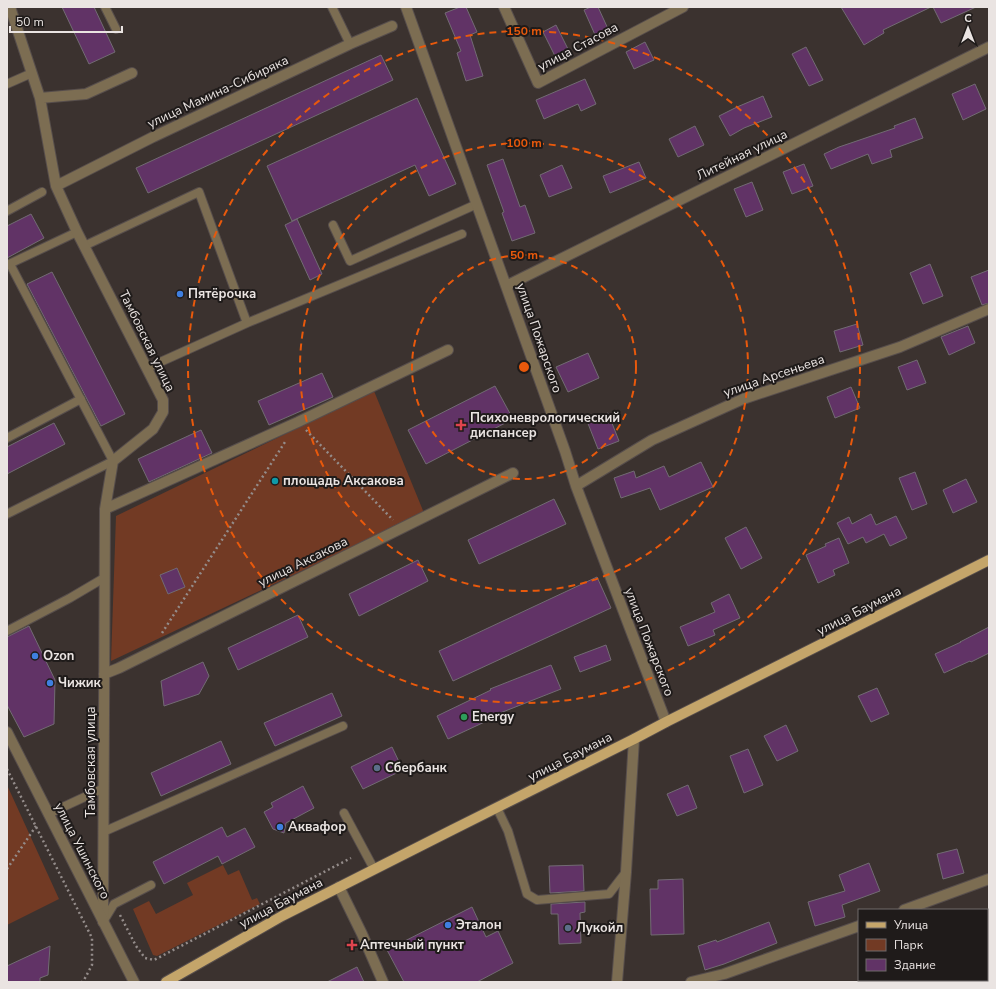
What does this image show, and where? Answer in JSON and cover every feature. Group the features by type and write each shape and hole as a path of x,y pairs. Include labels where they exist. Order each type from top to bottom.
{"main road":[{"name":"улица Баумана","path":"166,982 282,916 989,560"}],"street":[{"name":"Тамбовская улица","path":"10,7 40,98 56,186 77,232 162,400 162,412 152,429 113,460 105,509 103,922"},
{"name":"улица Пожарского","path":"406,7 576,486 666,722"},
{"name":"улица Стасова","path":"504,7 538,83 683,7"},
{"name":"улица Мамина-Сибиряка","path":"56,186 153,137 350,44 392,26"},
{"name":"Литейная улица","path":"506,286 989,47"},
{"path":"40,98 86,94 132,73"},
{"name":"улица Арсеньева","path":"576,486 652,440 742,400 900,347 989,309"},
{"path":"105,509 298,422 448,350"},
{"name":"улица Аксакова","path":"104,674 119,668 512,474"},
{"name":"улица Ушинского","path":"7,732 134,982"},
{"path":"617,982 626,872 634,739"},
{"path":"907,909 989,879"},
{"path":"339,887 383,982"},
{"path":"691,982 724,974 858,926"}],"lane":[{"path":"105,7 116,29"},
{"path":"332,7 350,44"},
{"path":"7,84 32,73"},
{"path":"7,211 42,192"},
{"path":"84,246 199,192 247,323"},
{"path":"333,225 350,261 477,204"},
{"path":"7,514 113,460 8,264 77,232"},
{"path":"147,368 247,323 462,234"},
{"path":"7,438 81,399"},
{"path":"7,631 70,598 104,578"},
{"path":"103,832 343,726"},
{"path":"48,814 104,788"},
{"path":"497,808 508,831 527,894 537,900 609,894 626,872"},
{"path":"344,813 374,869"},
{"path":"103,922 114,904 151,885"}],"path":[{"path":"298,422 401,528"},
{"path":"161,633 285,442"},
{"path":"7,769 92,938 92,965 82,982"},
{"path":"7,870 36,826"},
{"path":"166,954 351,858"}],"green space":[{"path":"374,391 424,513 111,661 116,516"},
{"path":"7,785 59,899 7,925"},
{"path":"223,865 228,875 239,870 252,900 257,898 260,904 157,956 153,955 133,909 149,901 156,914 193,895 187,883"}],"building":[{"path":"62,7 94,7 115,52 89,64"},
{"path":"460,7 466,7 477,32 470,35 483,76 466,81 457,53 461,51 445,13"},
{"path":"591,7 598,7 609,31 596,37 584,10"},
{"path":"841,7 931,7 883,30 884,33 864,45"},
{"path":"933,7 976,7 941,23"},
{"path":"556,25 570,53 557,60 543,32"},
{"path":"645,42 654,60 634,69 626,52"},
{"path":"806,47 823,80 809,86 792,54"},
{"path":"381,55 393,80 148,193 136,168"},
{"path":"585,79 596,104 581,111 578,104 544,119 536,100"},
{"path":"975,84 986,109 963,120 952,94"},
{"path":"763,96 772,117 744,128 730,136 719,116"},
{"path":"417,98 456,184 429,196 415,165 292,221 267,166"},
{"path":"915,118 923,138 890,150 892,157 872,164 868,154 831,169 824,154 839,147 895,128 894,126"},
{"path":"695,126 704,145 678,157 669,139"},
{"path":"503,159 520,207 525,205 535,233 512,241 502,213 504,212 487,165"},
{"path":"639,162 646,178 610,193 603,176"},
{"path":"804,164 813,186 792,194 783,172"},
{"path":"562,165 572,188 549,197 540,175"},
{"path":"752,182 763,210 746,217 734,189"},
{"path":"31,214 44,238 7,258 7,226"},
{"path":"297,219 322,274 310,280 285,225"},
{"path":"930,264 943,296 923,304 910,273"},
{"path":"989,270 989,303 982,305 971,277"},
{"path":"52,272 125,414 101,426 27,284"},
{"path":"857,324 863,345 840,352 834,331"},
{"path":"968,326 975,343 949,355 941,337"},
{"path":"588,353 599,378 568,392 556,367"},
{"path":"917,360 926,383 907,390 898,367"},
{"path":"322,373 333,397 269,425 258,401"},
{"name":"Психоневрологический диспансер","path":"495,386 513,419 426,464 408,430"},
{"path":"851,387 860,408 835,418 827,397"},
{"path":"608,413 619,441 598,449 587,421"},
{"path":"54,423 65,444 7,474 7,447"},
{"path":"201,430 212,453 149,482 138,459"},
{"path":"701,462 713,487 660,510 650,488 621,498 614,478 634,471 636,478 664,466 669,477"},
{"path":"915,472 927,504 912,510 899,478"},
{"path":"966,479 977,502 953,513 943,490"},
{"path":"554,499 566,524 479,564 468,540"},
{"path":"871,514 876,525 896,516 907,538 890,546 884,534 866,543 863,537 848,544 837,523 849,517 852,524"},
{"path":"746,527 762,558 741,569 725,538"},
{"path":"839,538 849,563 833,570 835,575 818,583 806,555"},
{"path":"418,560 428,581 359,616 349,594"},
{"path":"177,568 185,587 168,594 160,575"},
{"path":"597,577 611,608 453,681 439,651"},
{"path":"729,594 740,618 713,630 715,635 688,646 680,627 715,612 711,603"},
{"path":"298,615 308,637 238,670 228,648"},
{"path":"29,626 55,680 54,724 24,737 7,705 7,637"},
{"path":"989,627 989,653 944,673 935,654"},
{"path":"606,645 611,660 580,672 574,657"},
{"path":"203,662 209,676 199,694 164,706 161,681"},
{"path":"551,665 561,689 490,717 491,719 448,739 437,716 491,690 490,689"},
{"path":"877,688 889,714 871,722 858,696"},
{"path":"332,693 342,716 275,746 264,723"},
{"path":"786,725 798,751 777,761 764,736"},
{"path":"221,741 231,764 161,796 151,773"},
{"name":"Сбербанк","path":"392,747 403,770 363,789 351,767"},
{"path":"748,749 763,785 744,793 730,756"},
{"path":"688,785 697,808 677,816 667,794"},
{"path":"303,786 314,808 286,823 284,833 273,829 264,812 273,807 271,803"},
{"path":"222,827 227,837 245,828 255,847 222,864 218,856 164,884 153,862"},
{"path":"957,849 964,873 943,879 937,854"},
{"path":"869,863 880,891 842,905 845,917 815,926 808,902 845,891 839,875"},
{"path":"583,865 584,891 550,893 549,866"},
{"path":"683,879 684,934 651,935 650,889 658,889 658,880"},
{"path":"585,902 585,912 580,913 581,943 559,944 558,914 551,914 551,904"},
{"path":"472,907 486,937 498,931 513,963 477,982 404,982 387,950"},
{"path":"769,922 777,943 705,970 698,946 716,940 717,942"},
{"path":"50,946 48,975 40,978 40,982 7,982 7,966"},
{"path":"357,967 364,982 327,982"}],"place":[{"name":"Пятёрочка","path":"180,294"},
{"name":"Психоневрологический диспансер","path":"461,425"},
{"name":"площадь Аксакова","path":"275,481"},
{"name":"Ozon","path":"35,656"},
{"name":"Чижик","path":"50,683"},
{"name":"Energy","path":"464,717"},
{"name":"Сбербанк","path":"377,768"},
{"name":"Аквафор","path":"280,827"},
{"name":"Эталон","path":"448,925"},
{"name":"Лукойл","path":"568,928"},
{"name":"Аптечный пункт","path":"352,945"}]}
